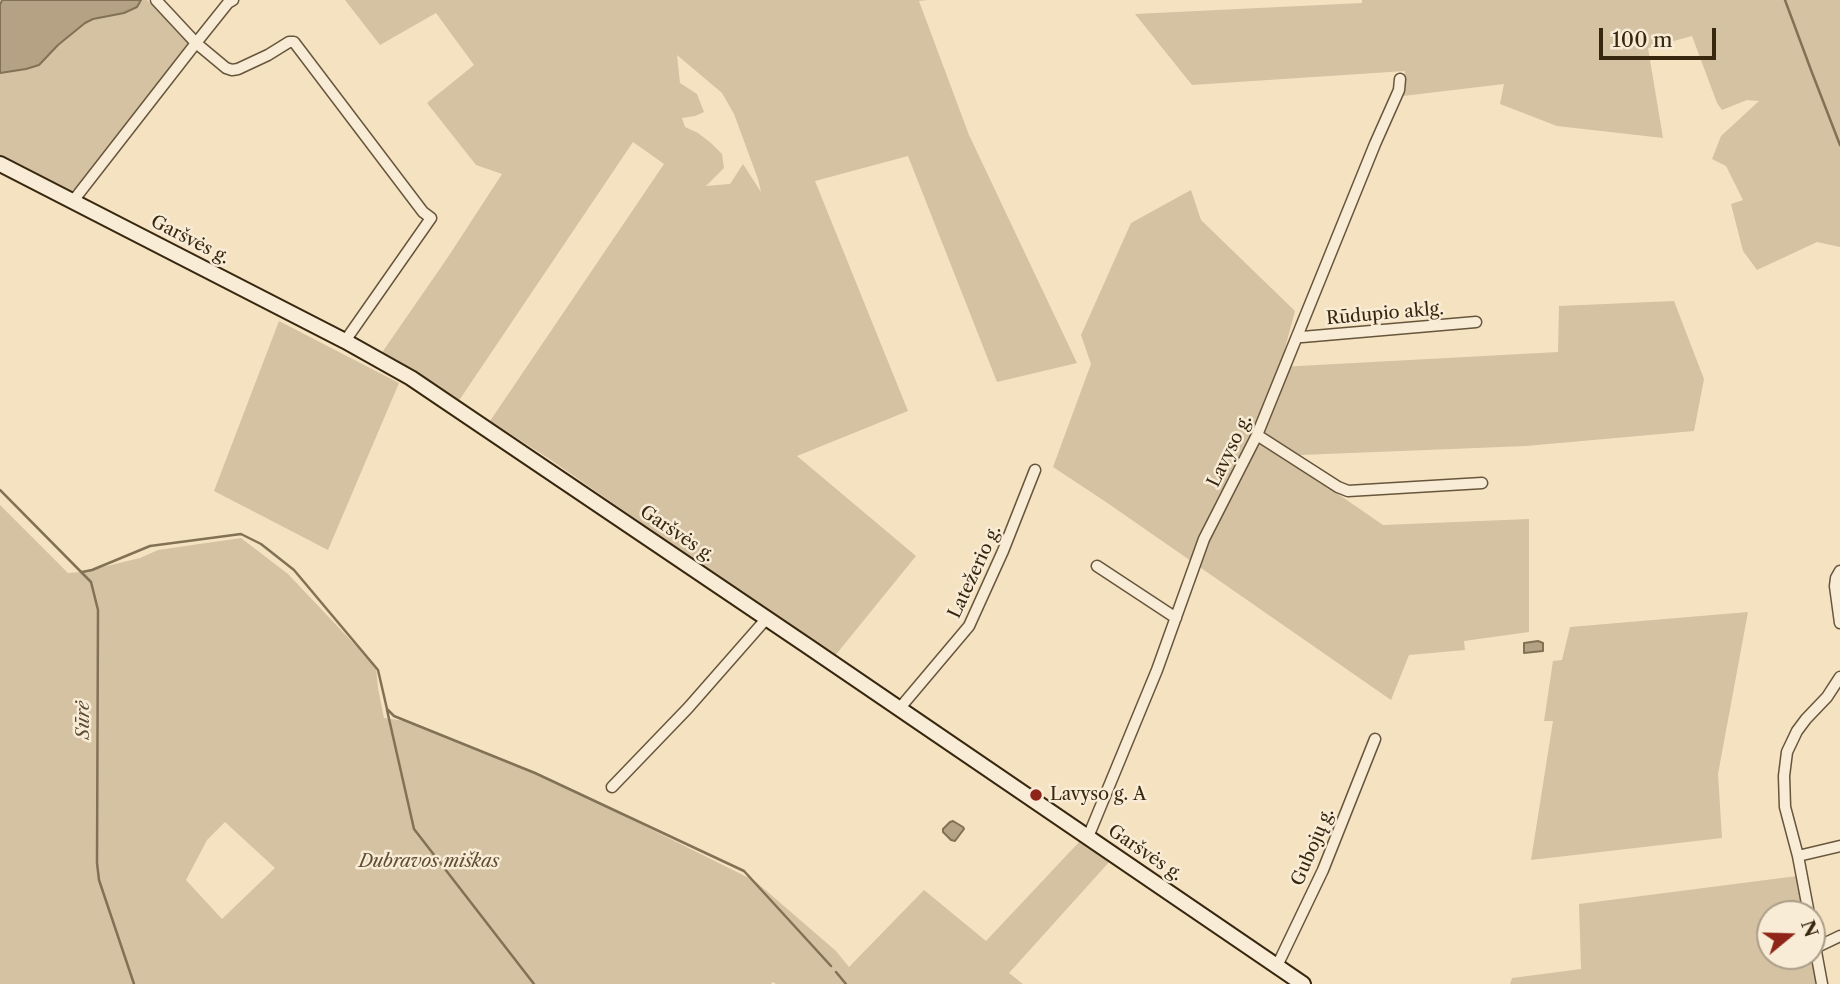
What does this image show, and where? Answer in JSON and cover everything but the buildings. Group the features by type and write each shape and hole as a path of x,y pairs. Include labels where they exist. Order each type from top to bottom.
{"main road":[{"name":"Garšvės g.","path":"0,164 345,341 411,378 1303,984"}],"street":[{"path":"156,0 196,43 232,70 294,42 423,212 431,218 345,341"},
{"path":"73,201 196,43 233,0"},
{"name":"Lavyso g.","path":"1088,837 1157,670 1204,539 1257,435 1399,90 1400,79"},
{"name":"Rūdupio aklg.","path":"1297,336 1476,322"},
{"path":"1257,435 1348,491 1482,483"},
{"name":"Latežerio g.","path":"899,709 969,626 1035,470"},
{"path":"1097,566 1176,618"},
{"path":"1840,570 1835,586 1840,623"},
{"path":"612,787 688,708 767,618"},
{"path":"1806,900 1785,807 1784,776 1787,752 1797,731 1840,677"},
{"name":"Gubojų g.","path":"1277,966 1322,870 1375,739"},
{"path":"1798,856 1840,846"}],"green space":[{"path":"141,0 147,0 190,40 79,188 65,193 0,157 0,73 39,65 85,23 124,13 137,7"},
{"path":"345,0 928,0 919,1 969,135 1077,363 997,382 908,156 815,181 908,411 797,456 916,556 834,657 548,458 490,421 664,164 633,142 458,402 381,354 502,174 476,165 427,103 474,65 436,13 380,45","holes":["677,55 722,93 734,114 761,192 743,164 730,184 706,186 724,168 722,154 698,133 685,127 682,118 704,112 697,94 680,83"]},
{"path":"1362,0 1840,0 1840,247 1817,242 1757,270 1743,251 1731,204 1743,200 1726,166 1712,159 1721,136 1759,101 1747,100 1722,110 1692,36 1648,48 1663,138 1557,126 1500,104 1504,84 1403,96 1405,71 1192,85 1135,14 1362,3"},
{"path":"1191,190 1201,220 1295,311 1280,367 1558,352 1559,306 1674,301 1704,379 1694,431 1526,446 1301,455 1296,465 1383,525 1529,519 1529,632 1464,641 1465,650 1409,655 1391,700 1053,467 1091,364 1081,335 1131,223"},
{"path":"279,321 399,383 328,550 214,491"},
{"name":"Dubravos miškas","path":"0,505 68,573 140,558 158,550 241,538 288,574 376,667 384,718 405,721 552,780 755,881 836,951 849,967 924,890 986,941 1081,840 1111,860 1009,973 1023,984 0,984","holes":["225,822 275,868 222,919 186,880 207,840"]},
{"path":"1748,612 1718,774 1722,838 1531,860 1553,721 1544,721 1553,661 1562,660 1570,627"},
{"path":"1797,876 1801,900 1756,900 1756,970 1815,970 1818,984 1510,984 1512,978 1581,969 1579,904"}],"shaded area":[{"path":"2,0 141,0 137,7 124,13 85,23 39,65 0,73"},
{"path":"1524,643 1543,643 1543,651 1524,653"},
{"path":"953,821 964,829 955,841 943,832"}],"waterway":[{"path":"1785,0 1840,145"},
{"name":"Sūrė","path":"0,490 91,582 98,610 97,863 99,880 134,984"},
{"path":"82,572 150,546 241,534 261,544 294,570 378,670 387,709 394,716 535,773 744,871 831,966"},
{"path":"387,710 414,829 534,984"},
{"path":"836,972 846,984"}],"place":[{"name":"Lavyso g. A","path":"1036,795"}]}
